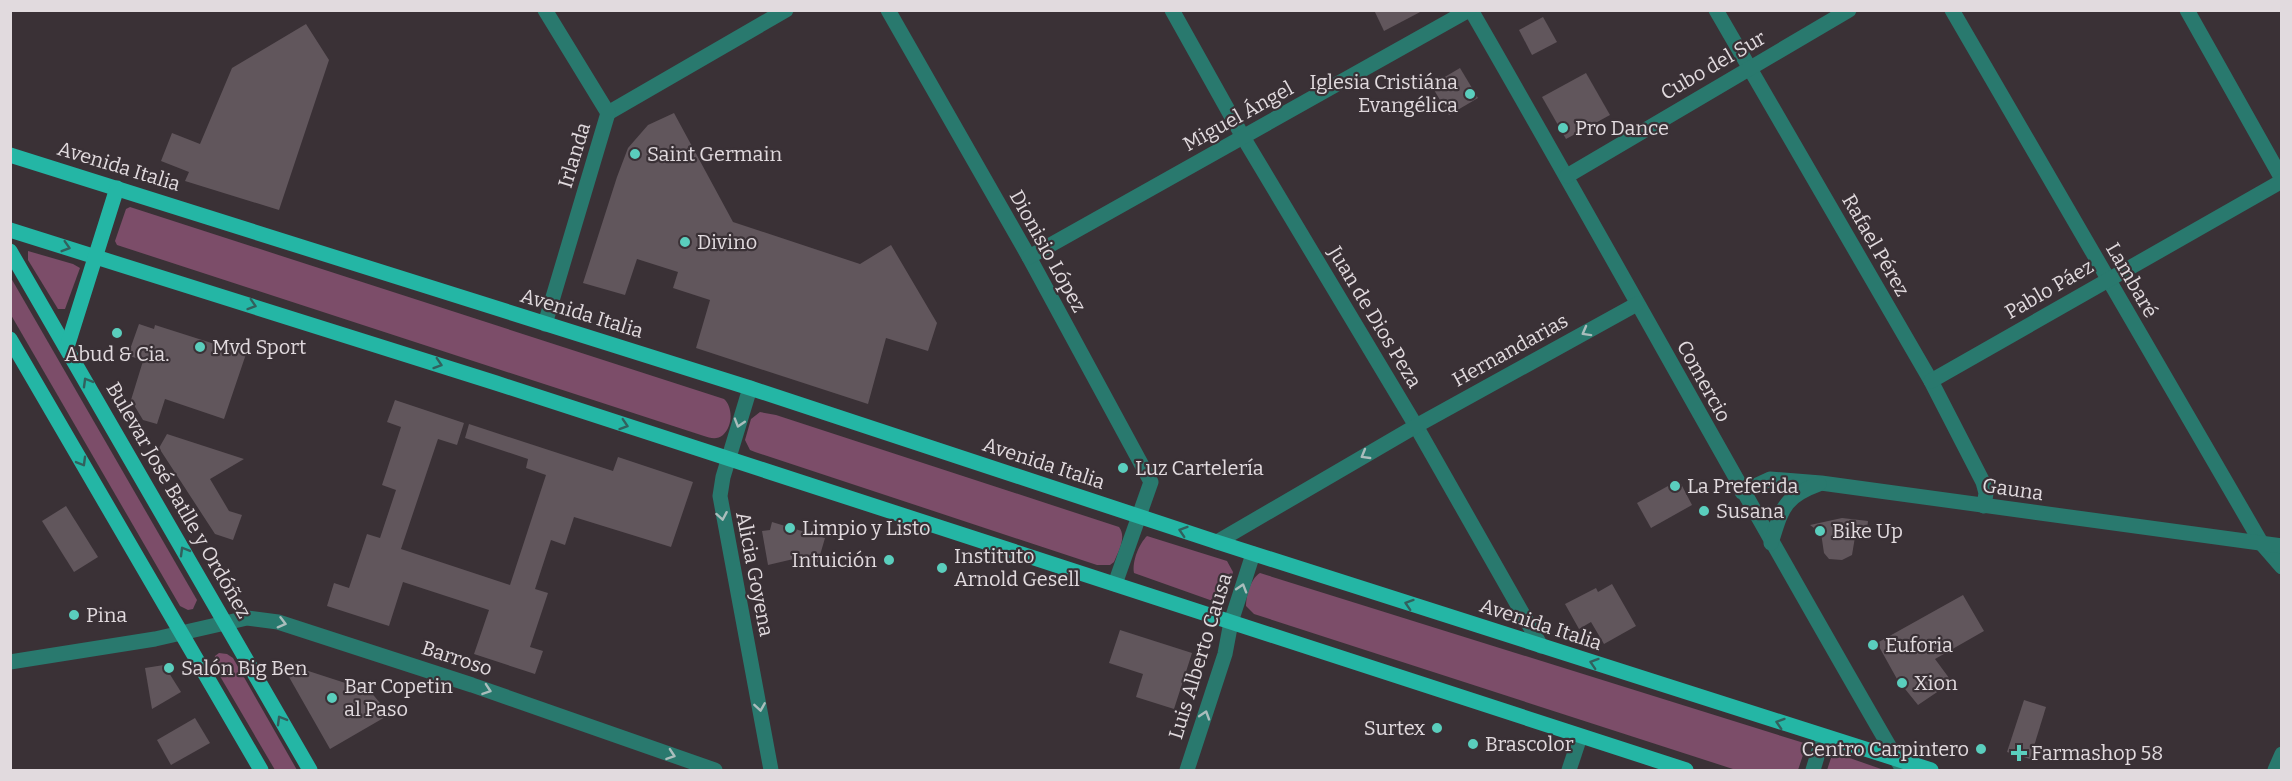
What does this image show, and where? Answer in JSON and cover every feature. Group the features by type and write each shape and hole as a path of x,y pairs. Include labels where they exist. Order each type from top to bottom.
{"main road":[{"name":"Avenida Italia","path":"10,155 750,388 1139,517 1823,737 1899,765 1932,771"},
{"path":"67,347 117,188"},
{"path":"10,230 496,382 1686,771"},
{"name":"Bulevar José Batlle y Ordóñez","path":"10,251 310,771"},
{"path":"10,339 261,771"}],"street":[{"name":"Irlanda","path":"545,10 608,112 545,324"},
{"path":"608,112 786,10"},
{"name":"Dionisio López","path":"888,10 1029,258 1151,482 1139,517"},
{"name":"Juan de Dios Peza","path":"1172,10 1243,137 1416,426 1541,646"},
{"name":"Miguel Ángel","path":"1029,258 1470,10"},
{"name":"Comercio","path":"1470,10 1567,176 1742,492 1899,765"},
{"name":"Rafael Pérez","path":"1716,10 1748,69 1932,381 1983,482 1986,493 1984,506"},
{"name":"Cubo del Sur","path":"1567,176 1850,10"},
{"name":"Lambaré","path":"1952,10 2262,544 2282,567"},
{"path":"2187,10 2282,180"},
{"name":"Pablo Páez","path":"1932,381 2282,180"},
{"name":"Hernandarias","path":"1217,542 1416,426 1637,304"},
{"name":"Alicia Goyena","path":"750,388 720,496 771,771"},
{"name":"Gauna","path":"1742,492 1770,479 1821,483 2282,546"},
{"path":"1771,543 1785,504 1801,490 1821,483"},
{"path":"1115,584 1139,517"},
{"name":"Luis Alberto Causa","path":"1187,771 1225,654 1231,622 1253,554"},
{"name":"Barroso","path":"10,662 182,633 247,618 278,621 472,684 715,771"},
{"path":"1569,771 1580,737"},
{"path":"1813,771 1823,737"},
{"path":"2275,771 2282,754"}],"shaded area":[{"path":"130,207 724,399 730,412 729,427 721,437 706,437 117,245 115,241 126,209"},
{"path":"28,251 80,268 65,309 58,309 28,260"},
{"path":"11,278 197,600 193,609 188,610 180,606 11,315"},
{"path":"760,412 776,415 1119,527 1122,540 1114,562 1110,565 1097,565 750,450 745,440 751,419"},
{"path":"1147,536 1227,561 1233,572 1227,592 1221,599 1210,600 1134,573 1137,553"},
{"path":"1260,573 1804,743 1805,749 1798,770 1736,770 1254,614 1246,606 1247,597 1252,583"},
{"path":"219,653 233,658 297,770 275,770 214,666 215,656"},
{"path":"1832,755 1841,755 1884,770 1827,770"}],"building":[{"path":"1374,10 1424,10 1384,31"},
{"path":"1543,17 1557,42 1532,55 1519,30"},
{"path":"306,24 329,60 279,210 185,181 189,172 161,161 172,133 200,144 232,68"},
{"path":"1460,68 1478,98 1449,115 1431,85"},
{"path":"1586,73 1610,115 1566,139 1542,97"},
{"path":"674,113 733,222 860,264 891,245 937,323 928,351 886,338 868,404 696,348 710,300 673,288 678,272 637,259 625,295 583,283 628,148 648,125"},
{"path":"139,324 154,329 155,325 246,354 224,419 165,399 157,424 143,420 131,400 143,361 128,355"},
{"path":"395,400 464,423 457,445 438,439 401,549 510,585 546,475 526,468 528,459 465,438 469,424 613,471 618,457 693,482 671,547 574,517 565,545 551,540 535,589 548,593 530,647 543,651 535,674 474,654 489,610 403,582 389,626 327,606 334,583 349,588 367,534 380,538 396,490 382,485 401,427 387,422"},
{"path":"167,434 244,459 210,479 229,511 242,515 233,540 215,534 159,448"},
{"path":"1679,480 1692,505 1651,528 1637,503"},
{"path":"66,506 98,557 74,572 42,521"},
{"path":"1842,518 1868,521 1866,539 1855,537 1852,555 1842,560 1829,559 1824,553 1821,533 1810,525"},
{"path":"772,522 825,538 818,562 802,557 768,565 762,531 770,530"},
{"path":"1612,584 1636,626 1604,644 1591,622 1579,629 1565,604 1596,588 1598,592"},
{"path":"1963,595 1984,631 1935,659 1952,682 1918,705 1897,679 1877,643"},
{"path":"1120,630 1192,653 1174,709 1136,697 1143,674 1109,663"},
{"path":"164,665 181,692 152,709 145,668"},
{"path":"296,667 370,691 380,703 399,709 330,749 289,677"},
{"path":"2024,700 2046,707 2030,759 2007,752"},
{"path":"195,718 210,743 171,765 157,740"}],"place":[{"name":"Iglesia Cristiána Evangélica","path":"1470,94"},
{"name":"Pro Dance","path":"1563,128"},
{"name":"Saint Germain","path":"635,154"},
{"name":"Divino","path":"685,242"},
{"name":"Abud & Cia.","path":"117,333"},
{"name":"Mvd Sport","path":"200,347"},
{"name":"Luz Cartelería","path":"1123,468"},
{"name":"La Preferida","path":"1675,486"},
{"name":"Susana","path":"1704,511"},
{"name":"Limpio y Listo","path":"790,528"},
{"name":"Bike Up","path":"1820,531"},
{"name":"Intuición","path":"889,560"},
{"name":"Instituto Arnold Gesell","path":"942,568"},
{"name":"Pina","path":"74,615"},
{"name":"Euforia","path":"1873,645"},
{"name":"Salón Big Ben","path":"169,668"},
{"name":"Xion","path":"1902,683"},
{"name":"Bar Copetin al Paso","path":"332,698"},
{"name":"Surtex","path":"1437,728"},
{"name":"Brascolor","path":"1473,744"},
{"name":"Centro Carpintero","path":"1981,749"},
{"name":"Farmashop 58","path":"2019,753"}]}
